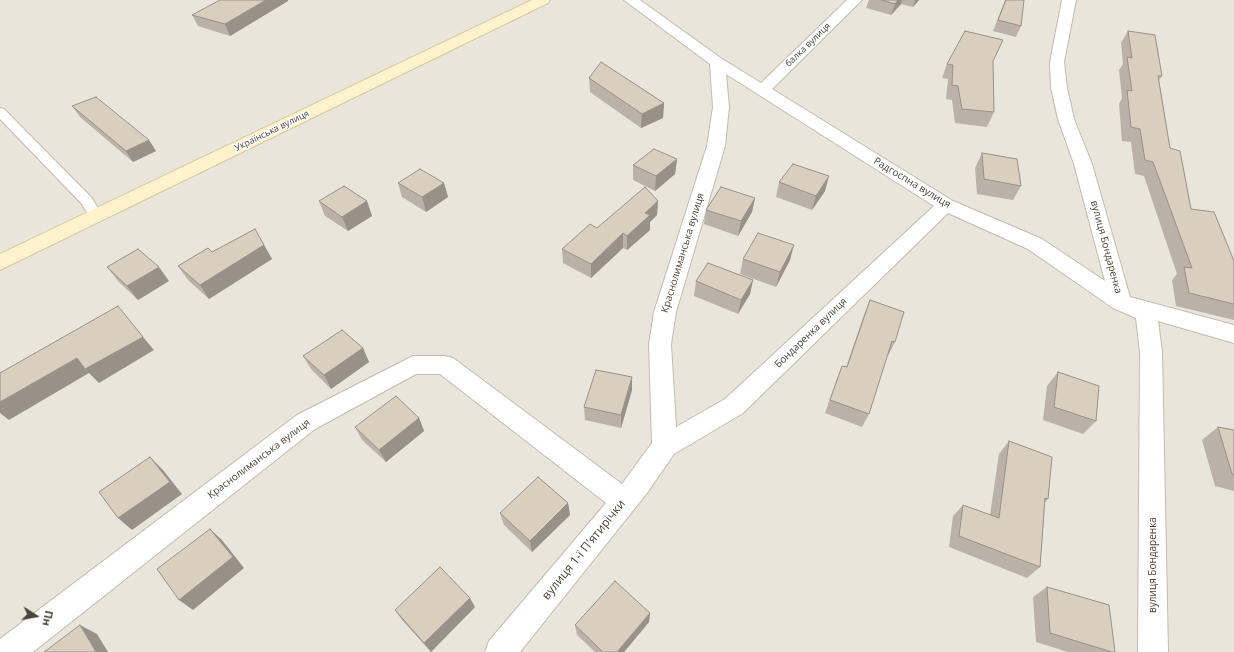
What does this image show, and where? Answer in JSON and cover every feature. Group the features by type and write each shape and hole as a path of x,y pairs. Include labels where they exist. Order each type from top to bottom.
{"street":[{"name":"Українська вулиця","path":"0,263 544,0"},
{"name":"Радгоспна вулиця","path":"631,0 718,62 946,205 1035,244 1121,302 1234,334"},
{"name":"балка вулиця","path":"762,90 855,0"},
{"name":"вулиця Бондаренка","path":"1069,0 1057,62 1059,88 1066,119 1083,164 1121,302 1146,314 1151,352 1153,652"},
{"name":"Краснолиманська вулиця","path":"665,446 660,344 665,312 716,146 721,107 718,62"},
{"name":"Бондаренка вулиця","path":"665,446 734,406 946,205"},
{"name":"Краснолиманська вулиця","path":"8,652 306,422 412,365 445,365 624,501"},
{"name":"вулиця 1-ї П'ятирічки","path":"500,652 638,485 665,446"}],"lane":[{"path":"0,112 86,200 96,216"}],"shaded area":[{"path":"0,0 1234,0 1234,652 0,652"}],"building":[{"path":"220,0 266,0 225,24 192,15"},
{"path":"882,0 898,0 895,4"},
{"path":"1006,0 1024,0 1021,26 998,20"},
{"path":"965,31 1003,40 993,61 994,112 962,109 958,86 952,85 953,65 947,64"},
{"path":"1128,31 1155,35 1162,76 1158,76 1170,148 1180,151 1191,209 1214,212 1234,261 1234,304 1189,293 1184,267 1192,268 1153,162 1145,160 1140,129 1131,127 1127,90 1132,91 1127,57 1132,58"},
{"path":"601,62 664,103 642,114 589,78"},
{"path":"96,97 149,140 126,151 72,106"},
{"path":"654,149 677,159 656,176 633,165"},
{"path":"982,153 1017,159 1021,186 984,179"},
{"path":"793,164 829,176 816,196 779,182"},
{"path":"420,169 444,183 422,197 398,183"},
{"path":"344,186 367,201 342,217 319,201"},
{"path":"645,187 658,201 645,213 650,215 627,236 623,233 591,264 562,249 590,224 597,228"},
{"path":"721,187 755,198 741,221 706,210"},
{"path":"255,229 264,245 200,285 178,266 208,248 212,252"},
{"path":"758,233 794,245 780,272 743,259"},
{"path":"138,249 159,267 127,286 107,267"},
{"path":"708,263 753,280 741,300 696,281"},
{"path":"870,300 904,312 895,342 892,341 869,414 830,400 842,366 847,367"},
{"path":"118,306 143,337 85,369 77,358 0,402 0,373"},
{"path":"342,330 363,348 324,375 303,356"},
{"path":"596,370 632,377 621,415 584,407"},
{"path":"1058,372 1099,386 1096,421 1054,407"},
{"path":"396,396 419,418 379,450 355,427"},
{"path":"1218,427 1234,430 1234,475 1232,474"},
{"path":"1009,441 1052,457 1048,499 1045,498 1040,567 959,536 963,505 999,518"},
{"path":"150,457 170,482 118,518 99,492"},
{"path":"538,477 568,503 530,541 500,513"},
{"path":"210,529 233,557 179,600 157,569"},
{"path":"440,567 470,598 424,643 395,610"},
{"path":"615,581 650,613 617,652 603,652 575,625"},
{"path":"1047,587 1109,605 1115,652 1050,633"},
{"path":"80,625 96,652 44,652"}]}
